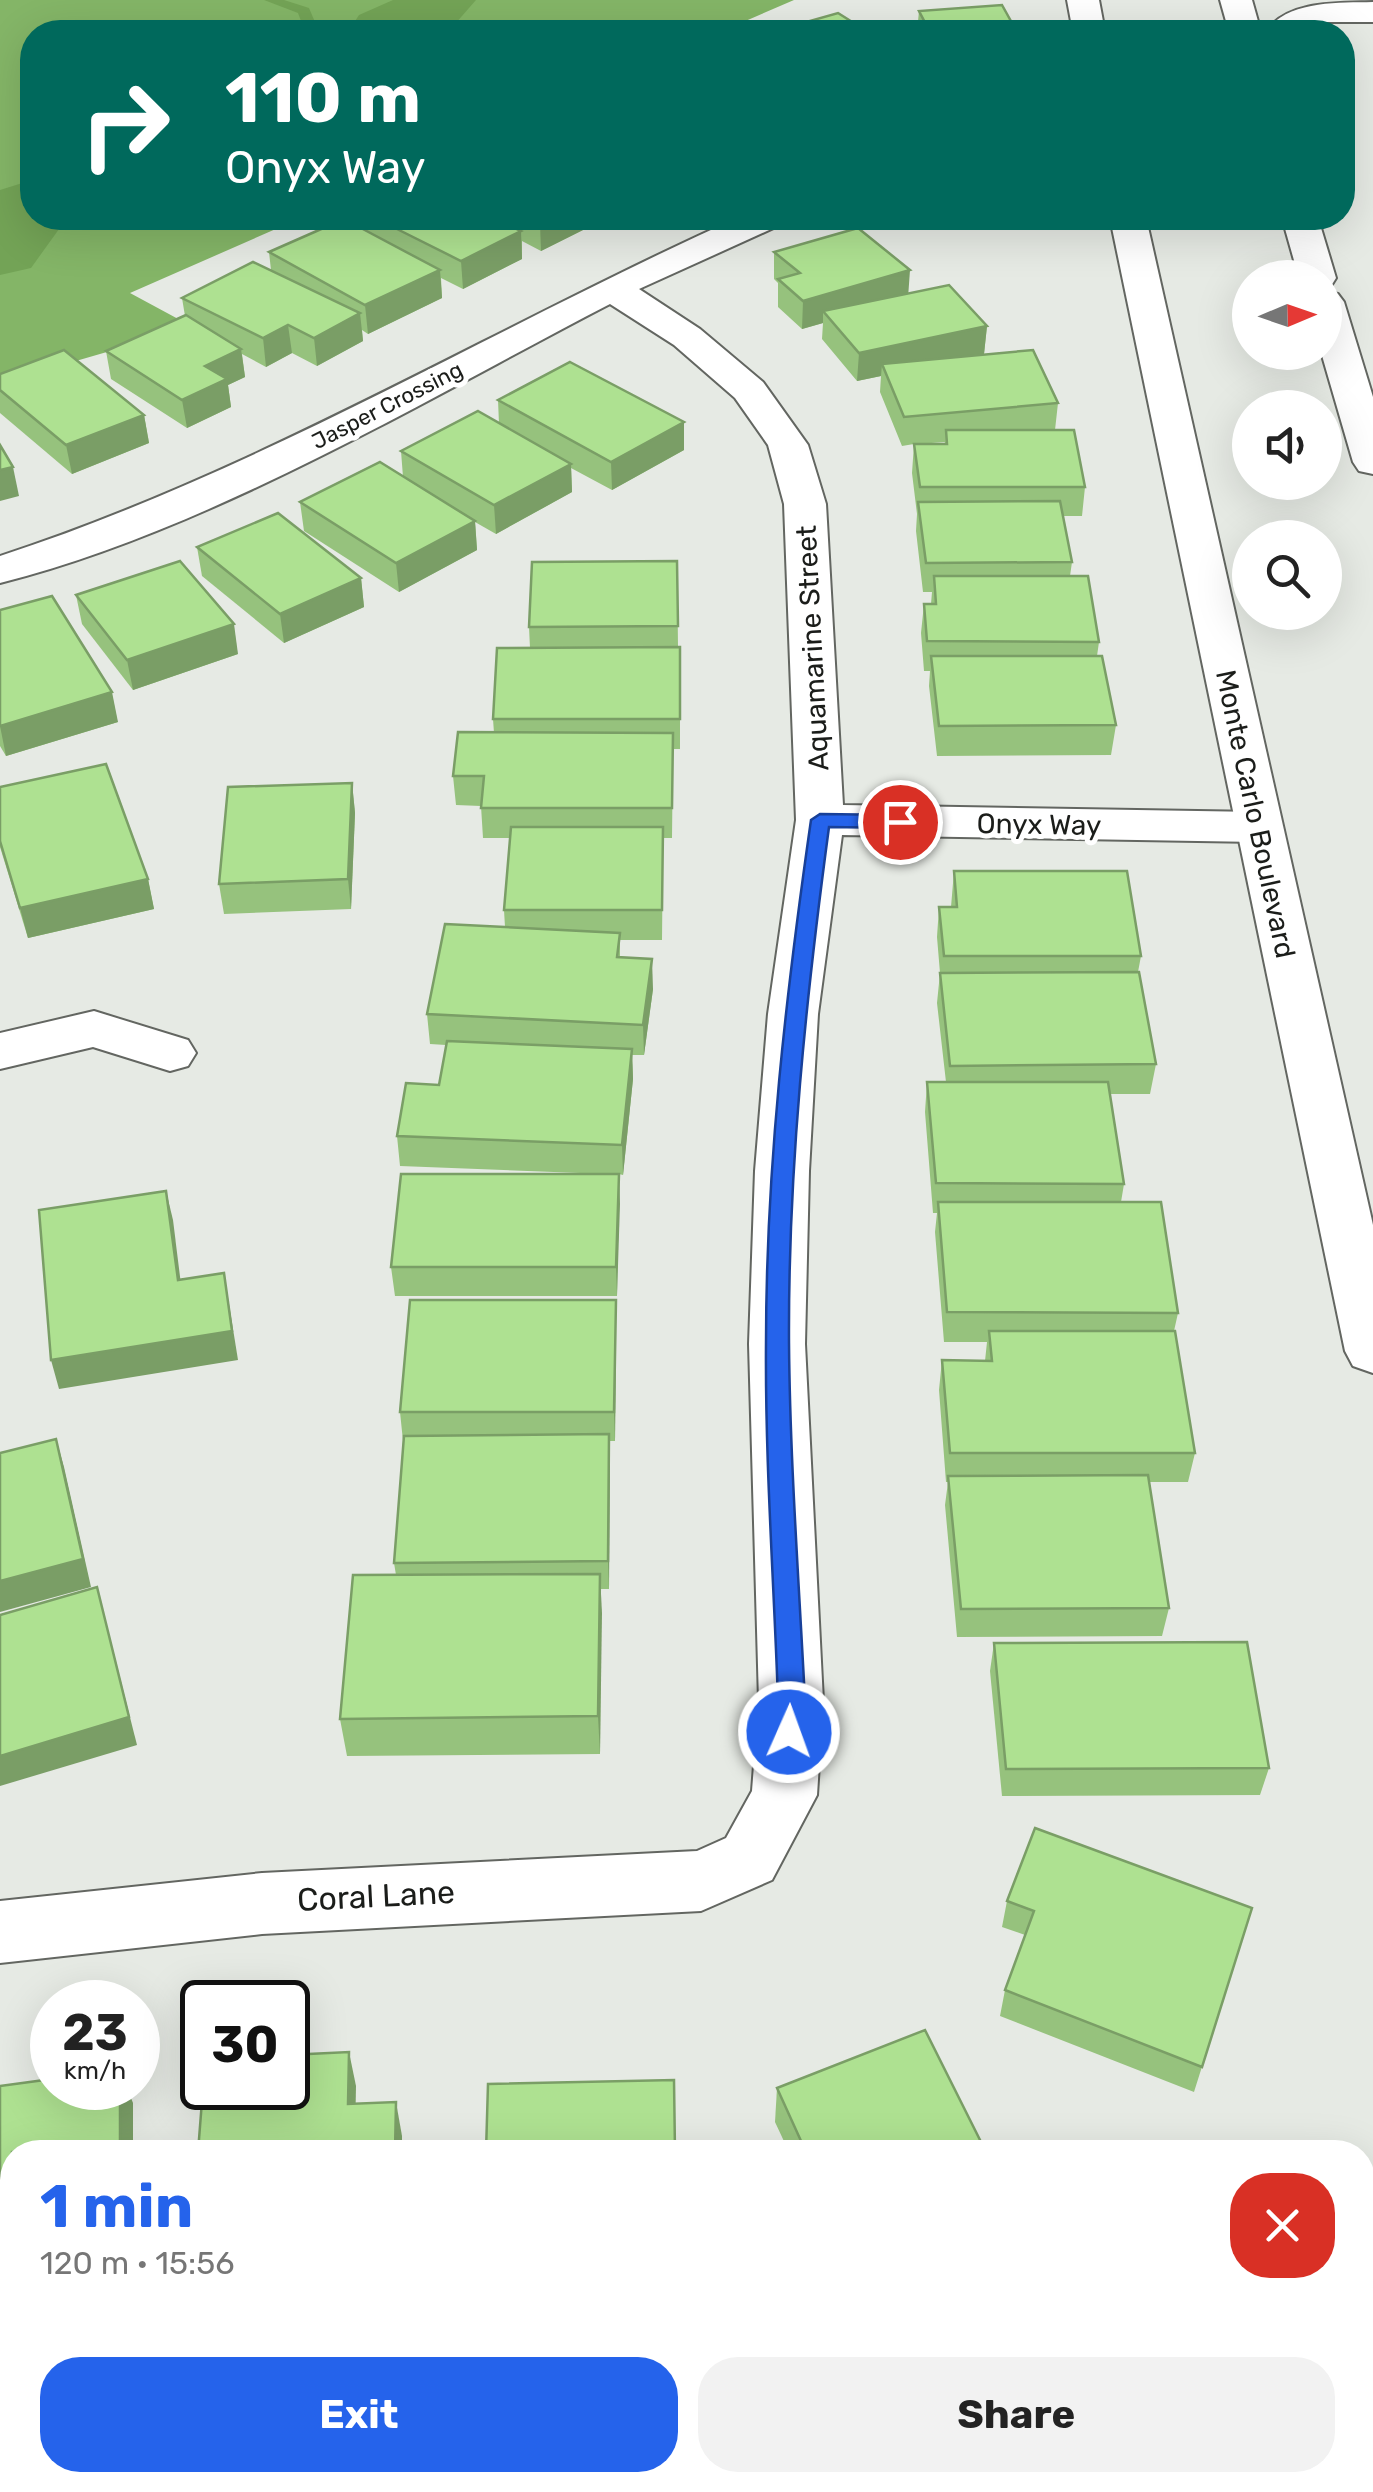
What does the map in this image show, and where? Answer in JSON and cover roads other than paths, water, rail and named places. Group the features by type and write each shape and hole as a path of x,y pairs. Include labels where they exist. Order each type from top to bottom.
{"street":[{"path":"1303,20 1314,14 1373,12"},
{"name":"Jasper Crossing","path":"0,570 107,535 264,467 612,288 739,230"},
{"name":"Monte Carlo Boulevard","path":"1131,230 1373,1351"},
{"path":"1304,230 1313,260"},
{"name":"Aquamarine Street","path":"612,288 687,337 748,390 788,445 804,504 820,820 794,1014 782,1171 777,1344 792,1701 784,1795 749,1859"},
{"path":"1342,359 1373,462"},
{"name":"Onyx Way","path":"820,820 1258,827"},
{"path":"0,1051 94,1029 170,1053"},
{"name":"Coral Lane","path":"0,1932 96,1918 348,1896 701,1881 749,1859"}],"waterway":[{"path":"271,0 304,11 307,20"},
{"path":"415,20 438,0"},
{"path":"0,249 20,222"}]}
